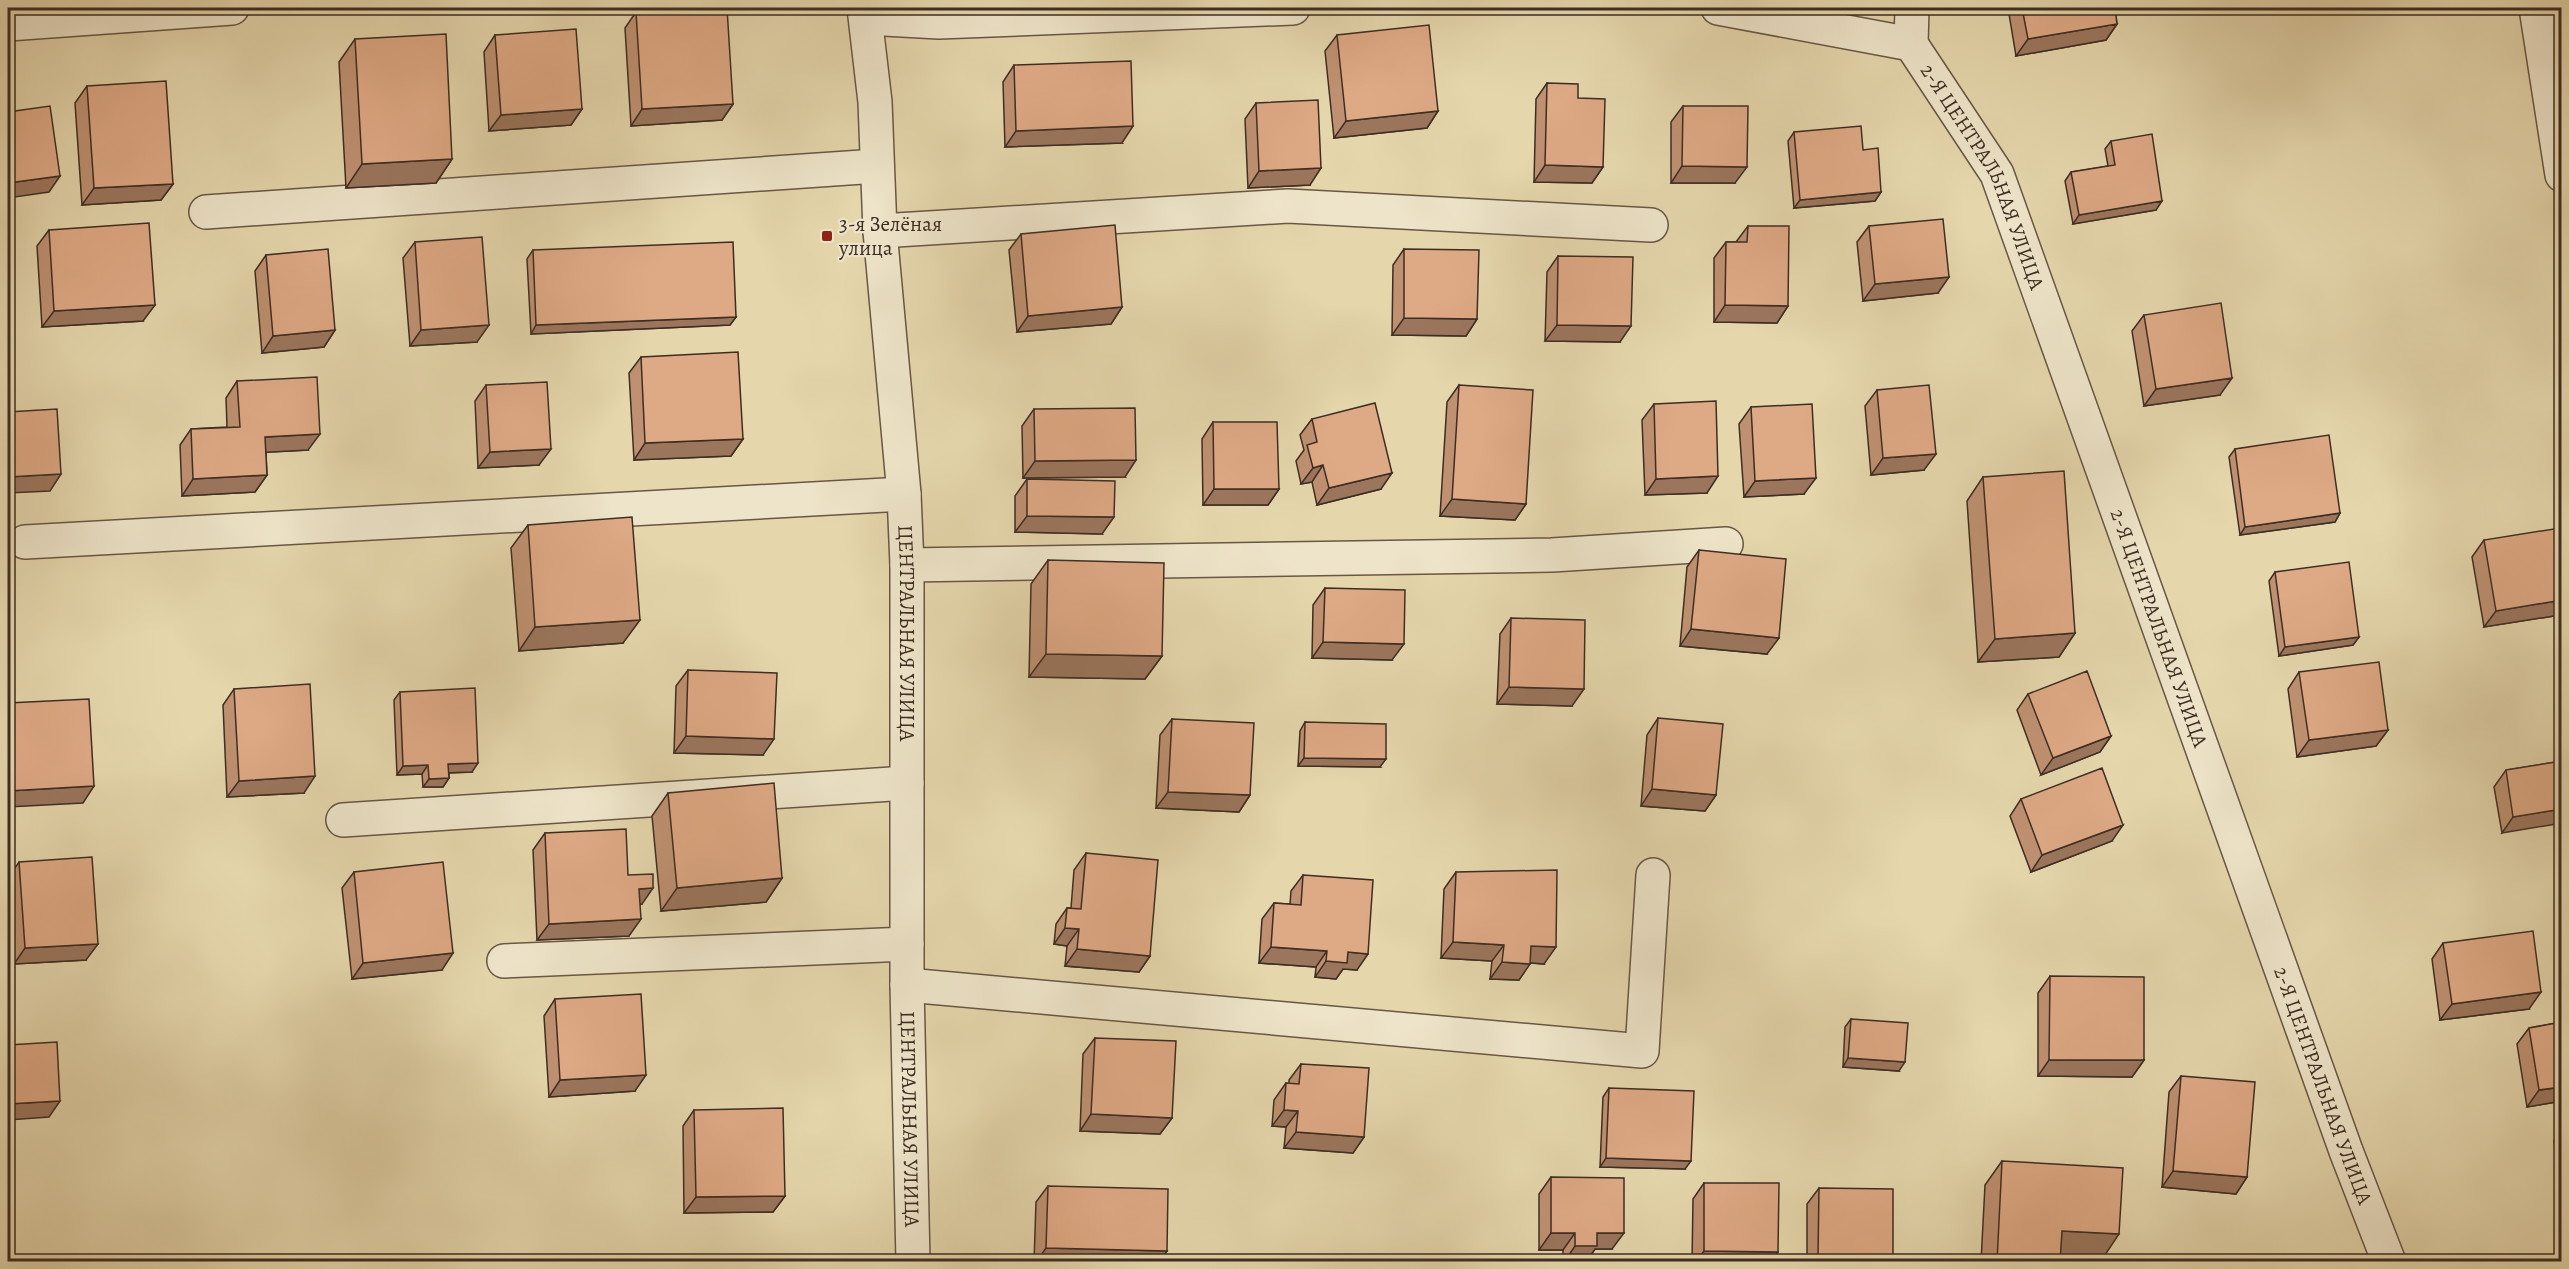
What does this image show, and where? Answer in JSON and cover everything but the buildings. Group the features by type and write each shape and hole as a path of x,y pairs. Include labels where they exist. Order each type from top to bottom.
{"street":[{"path":"8,24 232,8"},
{"path":"865,13 939,22 1293,8"},
{"path":"1718,8 1911,44"},
{"name":"2-Я ЦЕНТРАЛЬНАЯ УЛИЦА","path":"1911,8 1911,44 1997,174 2346,1151 2390,1261"},
{"path":"2536,8 2562,175"},
{"name":"ЦЕНТРАЛЬНАЯ УЛИЦА","path":"865,13 875,102 880,231 904,494 907,565 907,985 913,1262"},
{"path":"206,212 877,166"},
{"path":"880,231 1288,206 1652,225"},
{"path":"25,542 904,494"},
{"path":"907,565 1552,555 1726,544"},
{"path":"343,820 907,783"},
{"path":"907,985 1642,1051 1653,875"},
{"path":"504,961 907,944"}],"place":[{"name":"3-я Зелёная улица","path":"827,236"}]}
